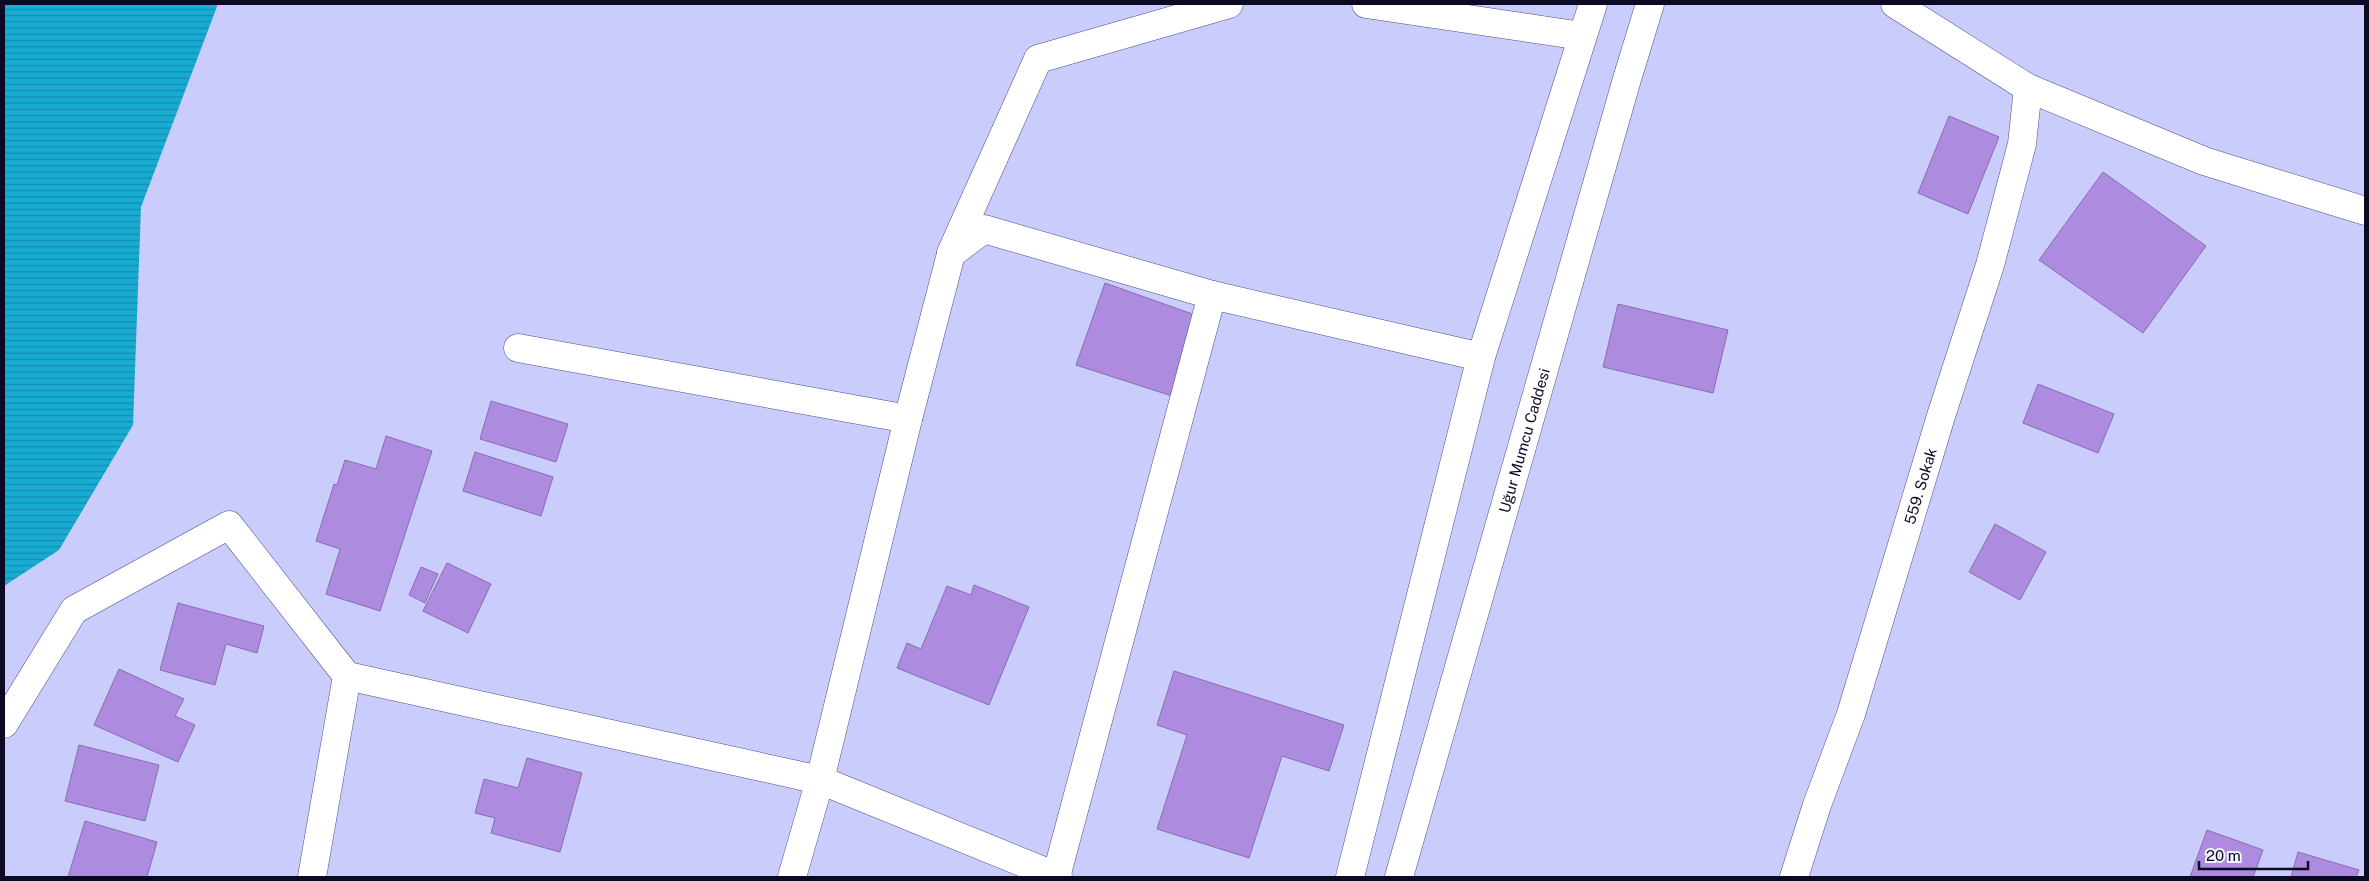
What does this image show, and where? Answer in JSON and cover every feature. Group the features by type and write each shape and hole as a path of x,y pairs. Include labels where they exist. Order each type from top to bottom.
{"street":[{"path":"792,877 820,780 908,420 951,254 1038,59 1229,4"},
{"path":"1366,4 1582,36"},
{"path":"1350,877 1481,357 1593,4"},
{"name":"Uğur Mumcu Caddesi","path":"1399,877 1626,79 1650,4"},
{"path":"1895,4 2028,88 2204,161 2365,211"},
{"name":"559. Sokak","path":"1794,877 1817,805 1850,714 1941,416 1990,265 2022,144 2028,88"},
{"path":"951,254 984,229 1212,295 1481,357"},
{"path":"4,724 74,610 229,525 347,676 820,780 1057,877 1212,295"},
{"path":"518,348 908,420"},
{"path":"312,877 347,676"}],"water":[{"path":"4,4 218,4 141,207 133,425 59,550 4,586"}],"building":[{"path":"1949,116 1999,137 1968,214 1918,193"},
{"path":"2103,172 2206,246 2143,333 2039,260"},
{"path":"1105,283 1198,316 1175,397 1076,365"},
{"path":"1618,304 1728,330 1713,393 1603,367"},
{"path":"2038,384 2114,414 2098,453 2023,423"},
{"path":"491,401 568,424 556,462 480,439"},
{"path":"386,436 432,451 380,611 326,594 340,549 316,541 334,484 337,485 345,460 376,469"},
{"path":"475,452 553,477 541,516 463,491"},
{"path":"1995,524 2046,552 2020,600 1969,572"},
{"path":"447,563 491,584 468,633 423,611"},
{"path":"421,567 438,574 425,603 409,595"},
{"path":"974,585 1029,607 989,705 897,668 907,643 921,649 947,586 971,595"},
{"path":"178,603 264,626 257,653 226,644 215,685 160,670"},
{"path":"119,669 184,699 175,716 195,725 178,762 94,725"},
{"path":"1174,671 1344,725 1329,771 1282,756 1249,858 1157,829 1187,735 1157,725"},
{"path":"79,745 159,765 145,821 65,801"},
{"path":"527,758 582,773 560,852 491,833 495,818 475,813 484,779 518,788"},
{"path":"85,821 157,842 147,877 68,877"},
{"path":"2207,830 2263,850 2253,877 2190,877"},
{"path":"2298,852 2359,870 2356,877 2291,877"}]}
